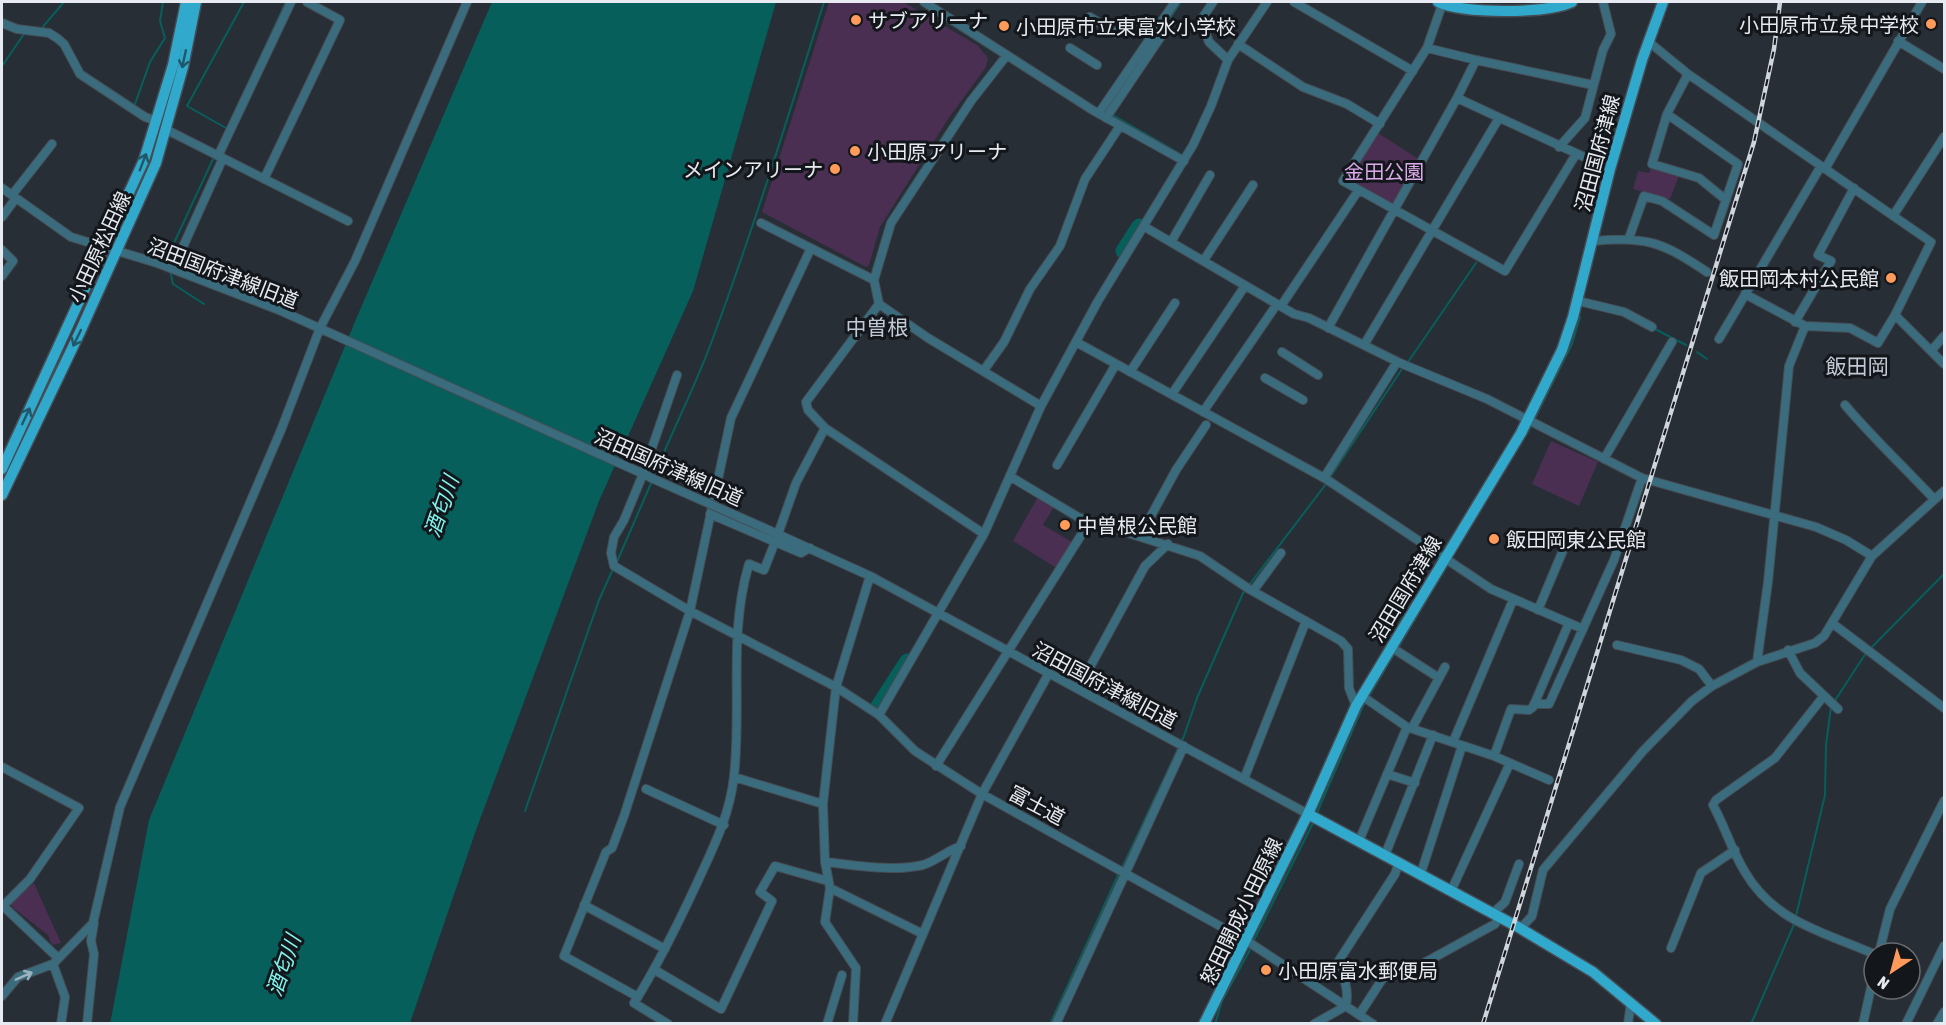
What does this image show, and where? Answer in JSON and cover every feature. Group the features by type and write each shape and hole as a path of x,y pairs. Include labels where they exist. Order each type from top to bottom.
{"main road":[{"name":"小田原松田線","path":"2,469 144,159 173,65 186,2"},
{"name":"小田原松田線","path":"2,495 156,163 167,130 196,2"},
{"path":"1441,2 1503,11 1543,11 1572,2"},
{"name":"沼田国府津線","path":"1308,814 1359,701 1528,420 1562,350 1578,301 1610,169 1663,2"},
{"path":"1308,814 1421,873 1593,972 1656,1023"},
{"name":"怒田開成小田原線","path":"1204,1023 1251,943 1308,814"}],"street":[{"path":"173,269 220,157 291,2"},
{"path":"264,179 340,20 307,2"},
{"path":"87,1023 94,954 91,941 108,850 120,807 281,430 320,328 355,261 467,2"},
{"path":"924,2 1105,114 1120,126 1161,144 1184,161"},
{"path":"1105,114 1175,2"},
{"path":"879,715 984,534 1041,406 1076,342 1184,161 1211,106 1228,60 1267,2"},
{"path":"1294,2 1413,71"},
{"path":"1441,2 1427,48 1343,181 1505,271 1576,154"},
{"path":"1559,147 1585,118 1593,85 1611,34 1603,2"},
{"path":"1719,339 1922,2"},
{"path":"1208,3 1201,20 1209,42 1228,60"},
{"path":"1090,17 1117,34"},
{"path":"2,23 17,29 49,33 57,38 64,44 80,74 145,117 157,121"},
{"path":"1105,114 1162,35"},
{"path":"1898,41 1944,69"},
{"path":"1649,42 1688,74 1931,242 1895,315 1878,343 1850,328 1805,326 1745,294"},
{"path":"1238,44 1303,87 1347,104 1380,124"},
{"path":"1070,48 1097,65"},
{"path":"1427,48 1593,85"},
{"path":"1007,55 971,101 891,223 874,280 879,304 928,338 1041,406"},
{"path":"1328,328 1476,60"},
{"path":"1688,74 1667,114 1652,164 1698,178 1726,200"},
{"path":"1457,98 1610,169"},
{"path":"1629,238 1644,196 1662,201 1714,235 1738,164 1667,114"},
{"path":"1364,345 1500,118"},
{"path":"984,370 1004,342 1030,290 1060,246 1085,179 1120,126"},
{"path":"167,130 348,221"},
{"path":"1893,216 1944,137"},
{"path":"2,217 14,196 52,144"},
{"path":"1171,242 1210,175"},
{"path":"1204,260 1253,185"},
{"name":"沼田国府津線旧道","path":"2,188 71,237 173,269 320,328 762,527 776,538 810,548 870,576 1308,814"},
{"path":"1795,322 1831,261 1818,255 1854,188"},
{"path":"1203,412 1358,191"},
{"path":"761,223 874,280"},
{"path":"1145,227 1279,305 1402,364 1528,420 1642,478 1816,527 1846,540 1872,556"},
{"path":"1593,241 1629,238 1664,246 1707,272"},
{"path":"638,997 564,956 624,816 690,611 731,418 811,248"},
{"path":"2,250 13,261 2,276"},
{"path":"1172,394 1245,286"},
{"path":"1578,301 1624,312 1652,327"},
{"path":"1130,372 1175,303"},
{"path":"879,304 806,402 808,410 825,428 984,534"},
{"path":"1895,315 1944,364"},
{"path":"1757,662 1768,582 1789,366 1805,326"},
{"path":"1931,351 1944,336"},
{"path":"1076,342 1327,480 1513,600 1583,629"},
{"path":"1604,459 1672,342"},
{"path":"1282,352 1318,375"},
{"path":"1056,465 1116,364"},
{"path":"1327,480 1402,364"},
{"path":"646,475 677,375"},
{"path":"1265,378 1303,400"},
{"path":"1845,405 1879,445 1898,460 1934,499"},
{"path":"1140,536 1176,470 1206,425"},
{"path":"668,1023 634,1004 655,970 724,825 734,777 737,720 735,664 742,584 748,564 764,570 796,483 825,428"},
{"name":"富士道","path":"646,475 614,537 611,560 624,574 836,687 879,715 915,751 936,766 982,794 1251,943 1373,1023"},
{"path":"1011,477 1090,521 1200,556 1249,588 1341,641 1348,649 1348,688 1359,701 1409,727 1494,756 1550,780"},
{"path":"1534,704 1549,704 1614,560 1642,478"},
{"path":"1520,929 1532,916 1543,870 1643,751 1692,701 1712,686 1757,662 1815,643 1824,636 1872,556 1944,491"},
{"path":"710,514 776,538"},
{"path":"936,766 1090,521"},
{"path":"1078,689 1145,566 1168,544"},
{"path":"1538,610 1564,548"},
{"path":"1249,588 1281,553"},
{"path":"853,1023 856,968 825,922 829,885 825,862 823,804 836,687 870,576"},
{"path":"1453,742 1513,600"},
{"path":"1244,779 1306,621"},
{"path":"1494,756 1511,709 1529,710 1534,704 1569,623"},
{"path":"1832,623 1944,708"},
{"path":"1617,645 1681,660 1700,669 1712,686"},
{"path":"1391,647 1439,678"},
{"path":"1788,650 1800,673 1831,704 1775,758 1716,800 1713,805 1744,871 1762,897 1791,920 1862,949"},
{"path":"1359,841 1409,727 1445,667"},
{"path":"885,1023 982,794 1049,673"},
{"path":"1385,855 1433,735"},
{"path":"1056,1023 1180,743"},
{"path":"1421,873 1462,746"},
{"path":"1451,891 1510,763"},
{"path":"2,767 79,808 30,879 3,906 55,961 65,997 61,1023"},
{"path":"1388,774 1415,783"},
{"path":"734,777 823,804"},
{"path":"646,789 724,825"},
{"path":"1882,941 1890,909 1944,801"},
{"path":"825,862 890,867 925,864 949,849 961,846"},
{"path":"1671,948 1701,873 1735,850"},
{"path":"1314,1023 1346,1006 1348,993 1345,980 1336,965 1395,874 1399,862"},
{"path":"1359,1015 1383,978 1425,962 1495,924 1496,915 1505,902 1519,864"},
{"path":"655,970 721,1009 772,902 760,892 775,866 829,885 923,934"},
{"path":"584,905 665,949"},
{"path":"2,996 18,977 55,961 73,946 96,915"},
{"path":"1906,1023 1944,946"},
{"path":"827,1023 842,975"},
{"path":"1863,1023 1868,1001"},
{"path":"1629,1023 1631,1002"},
{"path":"1936,1023 1944,1012"}],"green space":[{"name":"小田原アリーナ","path":"829,2 903,2 977,45 988,58 986,67 948,119 880,227 869,265 866,267 762,212"},
{"name":"金田公園","path":"1378,133 1420,160 1393,208 1347,181"},
{"path":"1651,168 1679,176 1670,199 1633,189 1638,171 1649,173"},
{"path":"1551,441 1598,462 1579,506 1532,484"},
{"path":"1039,495 1055,505 1043,525 1074,543 1058,569 1013,541"},
{"path":"34,883 61,943 52,945 48,935 12,907 12,901"}],"water":[{"name":"酒匂川","path":"492,2 776,2 693,291 599,501 476,830 410,1023 110,1024 149,820 354,324"}],"waterway":[{"path":"41,29 64,2"},
{"path":"135,104 150,62 165,38 160,21 163,2"},
{"path":"226,128 187,106 244,2"},
{"path":"169,265 167,258 286,2"},
{"path":"654,476 713,338 771,170 824,2"},
{"path":"1160,33 1181,2"},
{"path":"2,66 24,34"},
{"path":"1106,111 1117,94"},
{"path":"1111,114 1184,156"},
{"path":"1123,251 1139,226"},
{"path":"1408,362 1476,263"},
{"path":"170,270 173,284 204,304"},
{"path":"1534,420 1572,344 1580,317"},
{"path":"1655,329 1686,345"},
{"path":"1697,352 1707,359"},
{"path":"1329,479 1404,366"},
{"path":"1525,436 1532,425"},
{"path":"616,564 652,481"},
{"path":"1122,868 1184,736 1197,698 1243,593 1326,484"},
{"path":"1317,813 1363,706 1448,564"},
{"path":"525,811 599,600 613,569"},
{"path":"1834,702 1866,653 1944,574"},
{"path":"878,706 907,661"},
{"path":"1796,916 1825,795 1826,745 1831,707"},
{"path":"1253,942 1314,821"},
{"path":"1050,1024 1119,873"},
{"path":"1751,1024 1795,922"},
{"path":"1215,1024 1222,1001 1251,948"}],"railway":[{"path":"1483,1024 1754,142 1774,49 1780,2"}],"place":[{"name":"サブアリーナ","path":"856,20"},
{"name":"小田原市立泉中学校","path":"1931,24"},
{"name":"小田原市立東富水小学校","path":"1004,26"},
{"name":"小田原アリーナ","path":"855,151"},
{"name":"メインアリーナ","path":"835,169"},
{"name":"飯田岡本村公民館","path":"1891,278"},
{"name":"中曽根公民館","path":"1065,525"},
{"name":"飯田岡東公民館","path":"1494,539"},
{"name":"小田原富水郵便局","path":"1266,970"}],"district":[{"name":"中曽根","path":"877,327"},
{"name":"飯田岡","path":"1857,366"}]}
